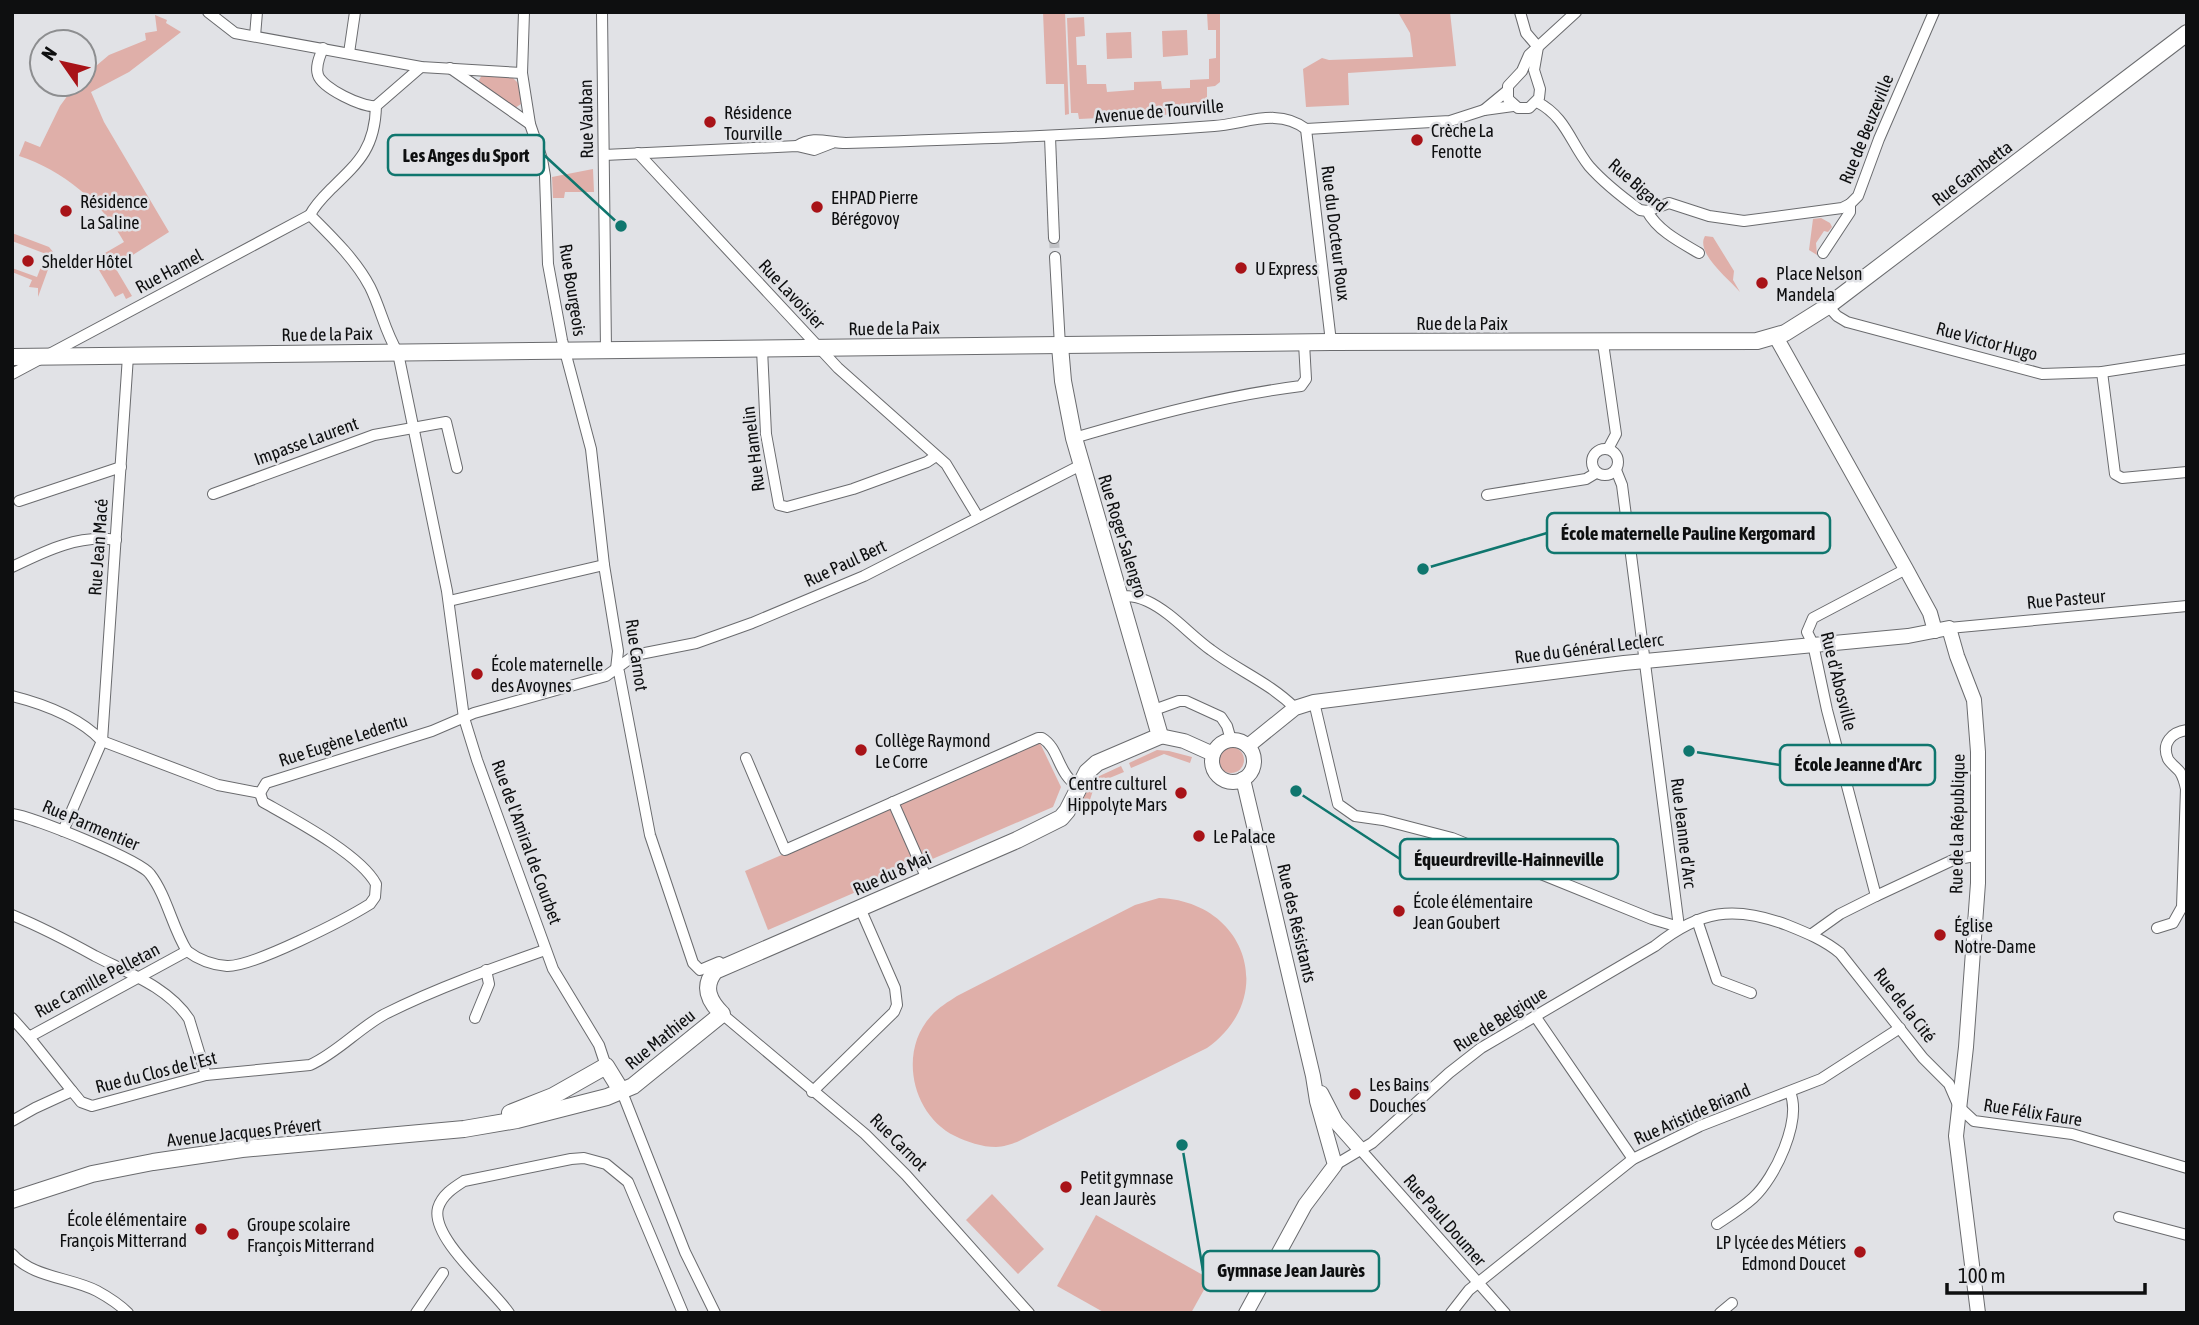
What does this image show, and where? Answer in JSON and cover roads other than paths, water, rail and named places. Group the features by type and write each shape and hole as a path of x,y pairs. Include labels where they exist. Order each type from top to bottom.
{"main road":[{"name":"Rue Gambetta","path":"1776,337 1828,306 2187,33"},
{"name":"Rue de la Paix","path":"12,357 1331,342 1748,342 1776,337"},
{"name":"Rue Roger Salengro","path":"1060,346 1063,381 1074,438 1160,736"},
{"name":"Rue du 8 Mai","path":"708,980 715,971 1057,821 1067,811 1087,772 1097,763 1160,736"},
{"name":"Rue Carnot","path":"708,980 707,988 722,1014"},
{"name":"Rue Mathieu","path":"622,1092 722,1014"},
{"name":"Rue de l'Amiral de Courbet","path":"606,1066 622,1092"},
{"path":"485,1125 553,1096 606,1066"},
{"path":"485,1125 517,1120 622,1092"},
{"name":"Avenue Jacques Prévert","path":"12,1200 92,1174 153,1161 242,1149 430,1134 485,1125"}],"street":[{"path":"208,12 235,33 422,66 522,73"},
{"path":"255,36 257,12"},
{"path":"349,53 355,12"},
{"name":"Rue Bourgeois","path":"524,12 522,73 530,124 545,176 548,264 565,351"},
{"name":"Rue Vauban","path":"602,12 606,351"},
{"path":"1521,12 1526,33 1538,47"},
{"path":"1538,47 1534,70 1540,94 1537,102 1524,109 1513,106 1507,91 1529,55 1576,12"},
{"name":"Rue de Beuzeville","path":"1823,253 1850,212 1850,204 1858,196 1879,139 1934,12"},
{"path":"323,48 317,70 321,82 359,105 376,106 422,66"},
{"path":"450,68 530,124"},
{"path":"1518,77 1532,79 1538,85"},
{"name":"Avenue de Tourville","path":"1484,110 1507,91"},
{"name":"Rue Bigard","path":"1537,102 1556,114 1584,159 1602,180 1629,202 1647,211 1653,222 1675,239 1699,253"},
{"path":"310,215 318,201 351,169 369,146 375,126 376,106"},
{"name":"Avenue de Tourville","path":"604,155 797,146 814,150 832,143 1049,137 1220,126 1258,118 1289,118 1306,129 1450,121 1484,110 1513,106"},
{"name":"Rue du Docteur Roux","path":"1306,129 1331,342"},
{"path":"1049,137 1054,238"},
{"name":"Rue Lavoisier","path":"638,153 818,348 951,470 978,517"},
{"path":"1647,211 1669,203 1709,216 1744,221 1842,208 1850,204"},
{"name":"Rue de l'Amiral de Courbet","path":"310,215 360,271 398,353 449,601 464,718 545,950 562,987 599,1045 606,1066"},
{"name":"Rue Hamel","path":"12,374 310,215"},
{"path":"1055,257 1060,346"},
{"name":"Rue Victor Hugo","path":"1828,306 1847,322 2042,374 2102,372 2187,359"},
{"name":"Rue de la République","path":"1776,337 1942,630 1974,700 1980,855 1957,1147 1978,1313"},
{"path":"1074,438 1189,405 1301,386 1306,379 1304,343"},
{"path":"1604,343 1616,434 1608,449"},
{"name":"Rue Hamelin","path":"762,349 766,435 779,505 787,507 853,489 928,462 936,456"},
{"name":"Rue Carnot","path":"565,351 591,449 604,565 618,651 616,668 619,672 650,835 693,963 700,970 719,962 726,967"},
{"name":"Rue Jean Macé","path":"63,831 102,741 128,356"},
{"path":"2102,372 2112,470 2122,478 2187,472"},
{"name":"Impasse Laurent","path":"213,494 374,435 446,422 457,468"},
{"path":"1608,449 1617,458 1616,471 1604,476 1596,472 1591,465 1592,457 1599,450 1608,449"},
{"name":"Rue Paul Bert","path":"616,668 635,655 696,643 852,581 1081,465"},
{"path":"19,501 121,467"},
{"name":"Rue Jeanne d'Arc","path":"1616,471 1622,485 1679,927"},
{"path":"1487,495 1586,478 1596,472"},
{"path":"12,567 81,540 98,537 116,540"},
{"path":"449,601 604,565"},
{"name":"Rue d'Abosville","path":"1876,896 1807,632 1813,618 1906,569"},
{"path":"1121,597 1133,596 1154,605 1211,650 1279,692 1296,708"},
{"name":"Rue Pasteur","path":"1942,630 2187,606"},
{"name":"Rue du Général Leclerc","path":"1248,747 1296,708 1314,702 1644,660 1908,636 1942,630"},
{"name":"Rue Eugène Ledentu","path":"260,793 266,783 432,731 464,718 606,676 616,668"},
{"path":"12,696 40,704 74,720 90,729 102,741 218,785 260,793"},
{"path":"1154,710 1186,701 1221,717 1231,740"},
{"path":"1314,702 1338,804 1355,816 1383,820 1452,838 1652,919 1679,927"},
{"path":"2157,928 2173,923 2182,908 2186,789 2181,774 2168,758 2167,747 2175,732 2187,730"},
{"path":"1160,736 1184,741 1213,754"},
{"path":"746,758 785,850 1038,738 1049,743 1065,775 1079,787"},
{"path":"1237,740 1248,747 1253,758 1252,770 1243,779 1222,779 1213,768 1213,754 1220,744 1237,740"},
{"name":"Rue des Résistants","path":"1243,779 1317,1101 1335,1166"},
{"name":"Rue Camille Pelletan","path":"29,1037 187,951 209,963 241,965 363,909 375,897 376,884 365,870 315,832 263,802 260,793"},
{"path":"893,802 927,879"},
{"name":"Rue Parmentier","path":"12,814 63,831 145,868 156,883 187,951"},
{"path":"1812,934 1840,914 1876,896 1953,860 1980,855"},
{"path":"812,1092 894,1012 897,1005 895,988 860,908"},
{"name":"Rue de Belgique","path":"1335,1166 1372,1143 1449,1073 1481,1048 1655,946 1679,927 1718,914 1754,915 1812,934"},
{"path":"12,915 35,924 159,989 184,1011 206,1075"},
{"path":"1697,920 1717,981 1751,993"},
{"name":"Rue de la Cité","path":"1812,934 1840,953 1923,1058 1949,1084 1959,1107"},
{"name":"Rue du Clos de l'Est","path":"12,1121 72,1091 81,1102 92,1106 206,1075 310,1065 383,1015 486,970 545,950"},
{"path":"475,1018 489,984 486,970"},
{"name":"Rue Carnot","path":"722,1014 865,1134 906,1175 1029,1313"},
{"path":"1535,1016 1633,1159"},
{"name":"Rue Camille Pelletan","path":"12,1018 72,1091"},
{"name":"Rue Aristide Briand","path":"1451,1313 1477,1283 1633,1159 1700,1126 1821,1079 1900,1028"},
{"name":"Rue des Résistants","path":"1313,1076 1336,1122 1360,1149"},
{"name":"Rue de l'Amiral de Courbet","path":"622,1092 685,1252 715,1313"},
{"path":"1717,1224 1754,1197 1769,1180 1786,1142 1792,1111 1790,1092"},
{"name":"Rue Félix Faure","path":"1959,1107 1969,1118 1982,1124 2072,1134 2187,1168"},
{"name":"Rue Paul Doumer","path":"1360,1149 1505,1313"},
{"path":"509,1313 456,1252 439,1222 439,1206 451,1189 464,1181 571,1158 584,1158 606,1164 628,1182 683,1313"},
{"path":"1246,1313 1305,1205 1335,1166"},
{"path":"2119,1217 2187,1235"},
{"path":"12,1254 33,1270 96,1290 128,1313"},
{"path":"416,1313 443,1273"},
{"path":"1720,1313 1732,1303"}],"tunnel":[{"path":"1054,238 1055,257"}],"place":[{"name":"Résidence Tourville","path":"710,122"},
{"name":"Crèche La Fenotte","path":"1417,140"},
{"name":"EHPAD Pierre Bérégovoy","path":"817,207"},
{"name":"Résidence La Saline","path":"66,211"},
{"name":"Les Anges du Sport","path":"621,226"},
{"name":"Shelder Hôtel","path":"28,261"},
{"name":"U Express","path":"1241,268"},
{"name":"Place Nelson Mandela","path":"1762,283"},
{"name":"École maternelle Pauline Kergomard","path":"1423,569"},
{"name":"École maternelle des Avoynes","path":"477,674"},
{"name":"Collège Raymond Le Corre","path":"861,750"},
{"name":"École Jeanne d'Arc","path":"1689,751"},
{"name":"Équeurdreville-Hainneville","path":"1296,791"},
{"name":"Centre culturel Hippolyte Mars","path":"1181,793"},
{"name":"Le Palace","path":"1199,836"},
{"name":"École élémentaire Jean Goubert","path":"1399,911"},
{"name":"Église Notre-Dame","path":"1940,935"},
{"name":"Les Bains Douches","path":"1355,1094"},
{"name":"Gymnase Jean Jaurès","path":"1182,1145"},
{"name":"Petit gymnase Jean Jaurès","path":"1066,1187"},
{"name":"École élémentaire François Mitterrand","path":"201,1229"},
{"name":"Groupe scolaire François Mitterrand","path":"233,1234"},
{"name":"LP lycée des Métiers Edmond Doucet","path":"1860,1252"}]}
